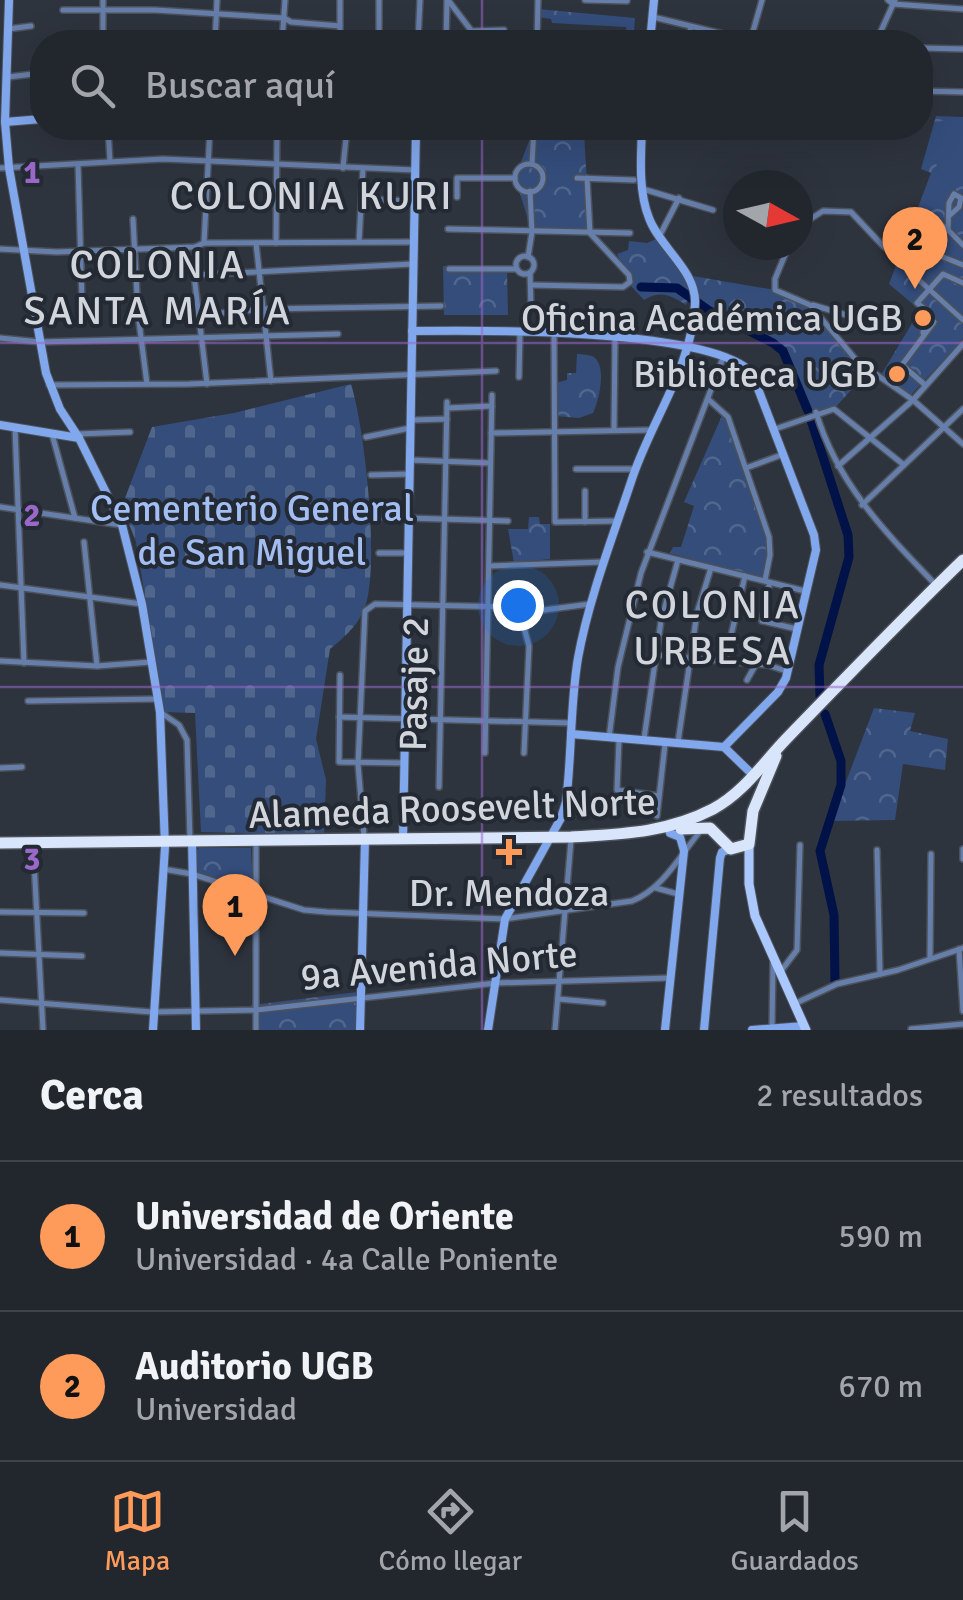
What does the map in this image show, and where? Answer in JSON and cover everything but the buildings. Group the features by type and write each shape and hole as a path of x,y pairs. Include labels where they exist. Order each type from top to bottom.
{"highway":[{"path":"731,849 749,844 759,781 782,743 963,560"},
{"name":"Alameda Roosevelt Norte","path":"571,838 647,832 678,824 759,781"},
{"path":"707,828 714,808"},
{"name":"Alameda Roosevelt Norte","path":"365,841 639,838 707,828 731,849"},
{"name":"Alameda Roosevelt Norte","path":"0,846 549,838"}],"main road":[{"path":"749,844 749,884"},
{"path":"731,849 742,860 755,916 805,1028"}],"street":[{"path":"8,0 4,168 25,251 49,385 122,525 142,604 160,712 164,843 152,1030"},
{"path":"103,0 103,30"},
{"path":"215,30 217,0"},
{"path":"283,30 285,0"},
{"path":"340,0 340,30"},
{"path":"379,30 380,0"},
{"path":"419,30 420,0"},
{"path":"447,0 472,30 504,30"},
{"path":"446,30 447,0"},
{"path":"537,30 538,0"},
{"path":"585,0 627,1"},
{"path":"651,30 654,0"},
{"path":"752,30 762,0"},
{"path":"881,30 892,1 963,10"},
{"path":"63,10 154,10 284,18 340,26"},
{"path":"653,17 707,30"},
{"path":"8,29 31,26"},
{"path":"690,30 691,26"},
{"path":"933,49 963,50"},
{"path":"8,76 30,73"},
{"path":"933,91 963,92"},
{"path":"6,122 30,120"},
{"path":"109,140 110,161"},
{"path":"204,243 210,140"},
{"path":"276,243 277,140"},
{"path":"344,168 345,140"},
{"path":"403,839 416,140"},
{"path":"532,164 533,140"},
{"path":"488,1030 505,919 566,802 579,654 593,604 635,469 690,346 695,294 691,281 659,238 647,214 642,140"},
{"path":"4,168 209,160 415,170"},
{"path":"78,164 82,301"},
{"path":"532,164 539,168 542,180 538,188 530,191 522,189 516,178 520,167 532,164"},
{"path":"360,242 363,168"},
{"path":"457,197 457,178 516,178"},
{"path":"577,178 634,180"},
{"path":"531,285 628,285 629,275 590,233 587,178"},
{"path":"643,190 713,210"},
{"path":"530,191 532,232 528,257 534,266 530,273 531,308"},
{"path":"659,238 679,198"},
{"path":"362,199 414,202"},
{"path":"813,217 823,211 851,212 884,247"},
{"path":"948,217 948,230"},
{"path":"923,249 934,219 963,246"},
{"path":"133,220 140,340 147,384"},
{"path":"448,229 630,233"},
{"path":"0,249 414,242"},
{"path":"256,243 271,382"},
{"path":"963,265 906,244 899,262 963,320"},
{"path":"195,247 194,274 207,384"},
{"path":"516,269 518,259 528,257"},
{"path":"783,260 775,290 863,320"},
{"path":"194,274 413,264"},
{"path":"450,269 516,269 530,273"},
{"path":"896,374 923,333 924,309 917,303 943,274 963,282"},
{"path":"810,305 856,362 913,400 963,444"},
{"path":"200,315 264,309 441,306"},
{"path":"412,330 554,333 690,346 724,355 746,366 757,379 816,542 789,672 778,692 724,748"},
{"path":"519,377 520,332"},
{"path":"554,333 555,522 619,521"},
{"path":"0,338 40,342 338,334"},
{"path":"614,338 614,431"},
{"path":"902,365 923,384 963,342"},
{"path":"838,466 913,400 963,342"},
{"path":"659,796 617,790 614,738 629,615 648,552 724,355"},
{"path":"49,385 271,382 496,371"},
{"path":"485,752 492,394"},
{"path":"708,400 728,417 769,537 762,621 800,630"},
{"name":"Pasaje 2","path":"440,787 447,405 492,406"},
{"path":"775,429 834,408 904,465"},
{"path":"862,505 963,410"},
{"path":"816,412 824,440 862,505 936,585"},
{"path":"366,437 410,424 447,419"},
{"path":"0,425 78,436 130,432"},
{"path":"15,428 24,663"},
{"path":"491,433 650,430"},
{"path":"52,434 75,518"},
{"path":"746,468 784,454"},
{"path":"410,460 490,463"},
{"path":"576,469 635,469"},
{"path":"372,475 410,474"},
{"path":"585,491 585,522"},
{"path":"0,507 122,525"},
{"path":"374,516 508,521"},
{"path":"84,542 97,666"},
{"path":"648,552 808,592"},
{"path":"379,553 408,553"},
{"path":"644,742 661,620 678,560"},
{"path":"488,566 606,562"},
{"path":"678,745 697,613 711,568"},
{"path":"725,662 745,576"},
{"path":"0,585 142,604"},
{"path":"360,1030 365,841 358,764 364,616 368,608 375,604 512,607 520,613 529,646 524,753"},
{"path":"520,613 593,604"},
{"path":"656,655 756,664 789,672"},
{"path":"0,661 97,666 151,662"},
{"path":"746,680 756,664"},
{"path":"340,674 338,760 358,764 404,762"},
{"path":"28,702 156,699"},
{"path":"160,712 179,725 187,740 196,1030"},
{"path":"338,717 572,723"},
{"path":"571,734 724,748 759,781"},
{"path":"658,816 664,744"},
{"path":"0,768 22,768"},
{"path":"163,870 192,874 304,910 505,919 632,901 656,888 707,828"},
{"path":"665,1030 684,851 680,837 670,832"},
{"path":"555,1030 571,838"},
{"path":"256,842 256,1030"},
{"path":"33,845 43,1030"},
{"path":"779,974 797,950 800,845"},
{"path":"704,1030 720,858 722,852 731,849"},
{"path":"963,849 963,859"},
{"path":"878,850 880,974"},
{"path":"930,958 931,854"},
{"path":"656,888 678,894"},
{"path":"0,912 84,913"},
{"path":"794,1004 837,984 961,948 963,1011"},
{"path":"0,953 82,956"},
{"path":"772,1029 773,960"},
{"name":"9a Avenida Norte","path":"0,1000 152,1012 256,1010 496,983 670,978"},
{"path":"558,999 603,1003"},
{"path":"911,1029 963,1024"},
{"path":"752,1030 805,1028"}],"green space":[{"path":"538,9 635,18 634,30 627,30 552,23 551,19 537,17"},
{"path":"936,116 963,117 963,339 909,397 881,375 920,310 889,284 931,173 921,169 929,140 933,140"},
{"path":"940,121 963,122 963,174 936,173"},
{"path":"529,140 584,140 590,233 532,232 515,178"},
{"path":"659,238 687,275 775,290 814,310 869,370 834,409 808,411 783,351 708,310 692,291 686,305 665,295 644,300 631,286 617,254 628,250 629,241 647,243"},
{"path":"443,266 507,269 508,315 444,315"},
{"path":"577,354 594,357 600,368 595,408 593,413 579,418 555,416 555,383 567,380 567,373 576,373"},
{"name":"Cementerio General de San Miguel","path":"351,384 368,492 370,579 362,615 330,649 316,739 326,780 324,835 201,832 195,713 164,712 136,542 122,506 152,427 234,413"},
{"path":"724,411 769,537 765,580 670,553 673,547 681,547 694,506 684,502"},
{"path":"529,517 539,517 540,524 550,524 550,559 514,563 508,529 528,529"},
{"path":"874,708 915,713 910,731 948,739 945,770 903,764 895,820 831,821"},
{"path":"199,848 251,848 253,888 250,891 198,872 195,852"},
{"path":"365,991 365,1030 253,1030 251,1005"}],"waterway":[{"path":"641,287 677,288 708,310 773,343 783,351 808,411"},
{"path":"811,420 848,535 849,557 819,665 820,696"},
{"path":"825,714 841,761 841,785 820,851 834,915 835,982"}],"place":[{"name":"Auditorio UGB","path":"915,289"},
{"name":"Oficina Académica UGB","path":"923,318"},
{"name":"Biblioteca UGB","path":"897,374"},
{"name":"Dr. Mendoza","path":"509,852"},
{"name":"Universidad de Oriente","path":"235,956"}],"district":[{"name":"COLONIA KURI","path":"312,195"},
{"name":"COLONIA SANTA MARÍA","path":"158,287"},
{"name":"COLONIA URBESA","path":"713,627"}]}
